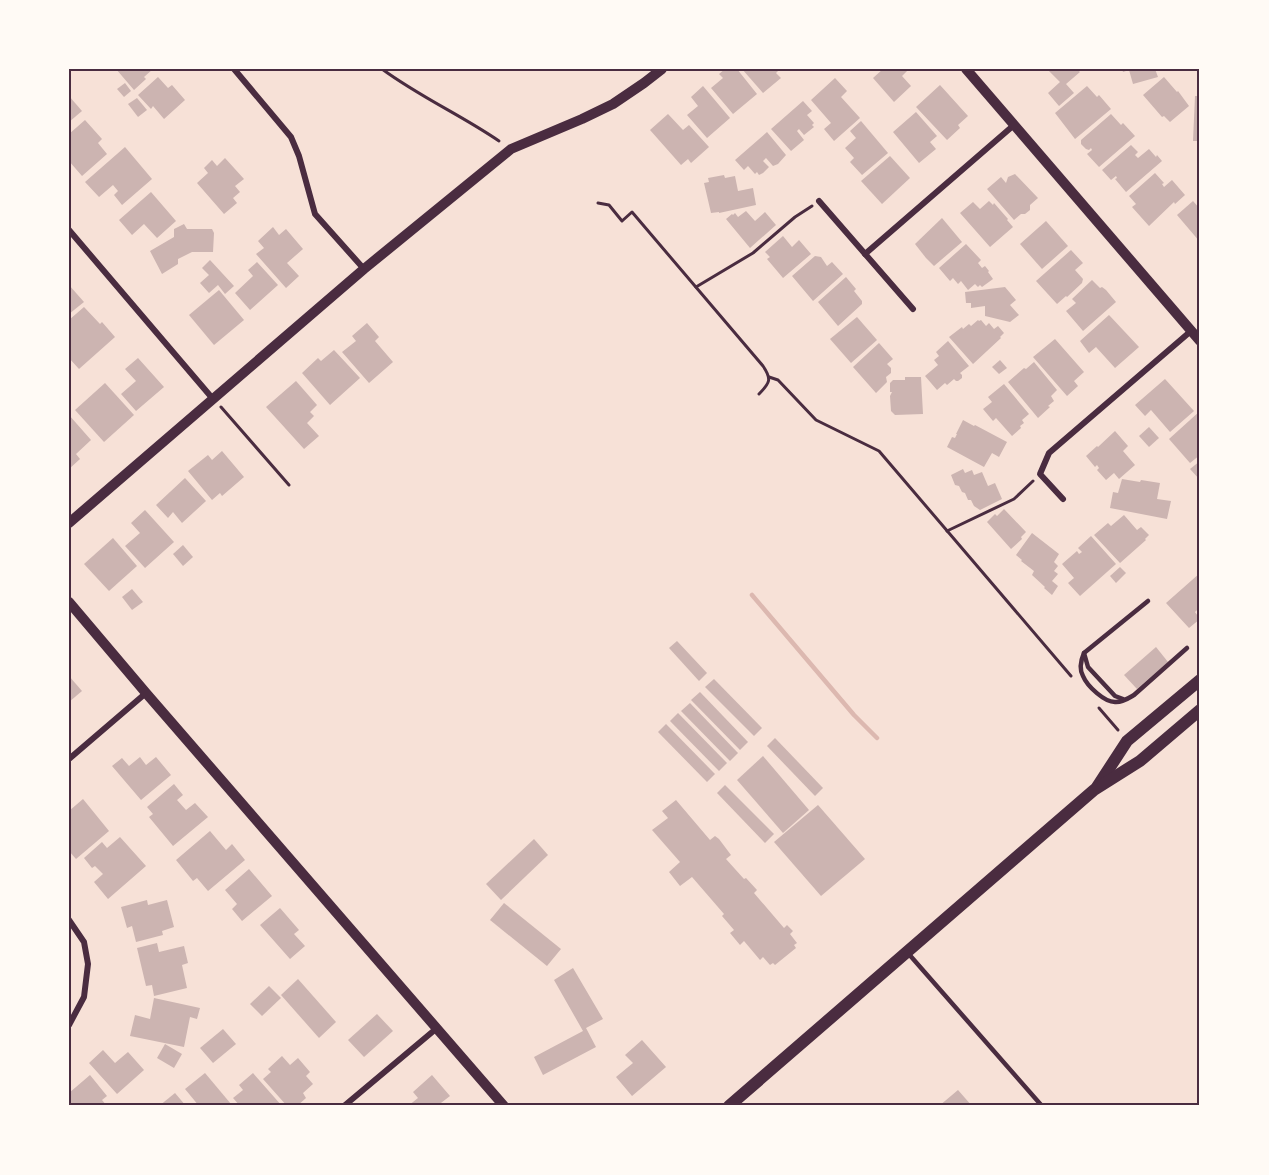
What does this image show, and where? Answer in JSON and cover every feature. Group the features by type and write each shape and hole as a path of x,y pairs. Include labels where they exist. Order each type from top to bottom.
{"main road":[{"path":"1094,790 1127,741 1200,680"},
{"path":"729,1106 1094,790 1140,761 1200,710"}],"street":[{"path":"234,69 291,137 299,156 315,214 364,269"},
{"path":"69,523 364,269 511,149 613,104 662,69"},
{"path":"966,69 1200,341"},
{"path":"866,254 1014,125"},
{"path":"819,201 913,309"},
{"path":"69,230 213,399"},
{"path":"1063,499 1041,474 1049,453 1191,330"},
{"path":"69,602 504,1106"},
{"path":"69,759 146,693"},
{"path":"69,920 84,942 87,964 84,997 69,1025"},
{"path":"346,1105 437,1029"}],"lane":[{"path":"1148,601 1084,653 1081,661 1083,676 1106,700 1114,702 1125,700 1134,695 1187,648"},
{"path":"1084,653 1088,667 1114,696 1125,700"},
{"path":"907,952 1042,1106"}],"path":[{"path":"382,69 405,86 480,128 511,149"},
{"path":"696,287 753,253 795,217 819,201"},
{"path":"598,203 609,205 622,221 632,212 763,366 769,377 778,380 816,420 879,451 1078,684"},
{"path":"759,393 766,386 769,377"},
{"path":"213,399 289,485"},
{"path":"947,531 1014,499 1041,474"},
{"path":"1094,702 1127,741"}],"building":[{"path":"116,69 153,69 134,90"},
{"path":"725,69 737,69 757,94 733,114 711,88 723,78 719,74"},
{"path":"742,69 780,69 776,73 781,78 763,93"},
{"path":"883,69 909,69 902,76 911,86 894,102 873,78"},
{"path":"1047,69 1077,69 1080,72 1066,84 1074,93 1059,106 1048,93 1060,82"},
{"path":"1122,69 1155,69 1158,77 1133,84 1129,70 1123,72"},
{"path":"158,77 168,88 172,85 185,100 164,119 153,106 151,109 138,95"},
{"path":"1164,77 1189,106 1170,122 1164,116 1162,117 1143,95"},
{"path":"835,78 847,91 841,97 860,118 834,141 824,129 831,123 811,100"},
{"path":"125,83 131,91 124,97 117,89"},
{"path":"940,85 968,116 958,125 960,128 947,140 916,107"},
{"path":"703,86 730,118 707,138 687,115 698,106 691,97"},
{"path":"1087,86 1097,97 1099,95 1111,109 1075,139 1055,113"},
{"path":"69,96 82,111 69,122"},
{"path":"1195,96 1200,96 1200,141 1193,141"},
{"path":"137,98 147,110 138,117 128,104"},
{"path":"803,101 812,111 807,115 814,123 812,125 814,127 804,135 799,129 797,131 804,140 791,151 771,129"},
{"path":"916,112 937,136 930,142 936,149 919,163 893,132"},
{"path":"668,114 683,130 689,125 709,147 691,163 688,159 681,165 650,130"},
{"path":"1111,114 1135,136 1099,167 1087,154 1092,150 1091,148 1086,149 1081,144 1081,140"},
{"path":"85,120 102,139 98,143 107,154 82,176 69,161 69,134"},
{"path":"861,121 888,153 862,175 850,162 854,158 845,148 856,138 850,131"},
{"path":"767,132 786,155 773,166 766,158 763,161 769,167 759,175 748,166 744,170 735,160"},
{"path":"1131,145 1138,152 1135,155 1138,158 1149,149 1162,161 1126,192 1115,179 1116,176 1111,180 1102,170"},
{"path":"125,147 152,179 122,205 114,195 118,191 113,185 99,197 85,182"},
{"path":"890,156 910,178 882,204 861,181"},
{"path":"225,158 244,179 235,186 240,192 233,198 237,203 224,214 197,183 208,173 204,168 212,160 217,166"},
{"path":"1155,173 1164,183 1162,184 1164,187 1172,180 1185,195 1175,204 1174,202 1149,226 1132,207 1136,204 1129,196"},
{"path":"1015,174 1038,198 1030,205 1030,210 1014,220 987,189 1001,177 1006,183 1008,177"},
{"path":"724,175 725,178 735,176 738,191 753,188 756,205 711,213 704,183 709,182 708,178"},
{"path":"151,192 176,221 157,238 144,224 132,235 119,220"},
{"path":"989,201 993,205 994,203 1013,227 990,247 960,213 973,202 980,209"},
{"path":"1193,201 1200,209 1200,242 1177,215"},
{"path":"746,211 755,221 765,212 776,225 750,248 726,219 735,213 738,217"},
{"path":"942,218 962,242 934,266 915,244"},
{"path":"1046,221 1068,246 1042,269 1020,244"},
{"path":"184,224 187,229 212,229 214,233 213,252 192,252 178,259 178,264 162,274 150,251 174,237 174,229"},
{"path":"273,227 279,235 286,229 303,249 287,263 299,276 286,288 256,254 264,248 258,241"},
{"path":"783,236 792,247 799,240 811,254 783,278 767,259 770,257 765,252"},
{"path":"966,244 981,260 978,263 982,268 985,266 993,279 982,287 975,284 968,290 961,281 958,284 953,278 950,281 939,268"},
{"path":"1071,250 1083,263 1075,270 1083,279 1082,283 1057,304 1036,281"},
{"path":"815,256 821,257 827,266 832,262 843,274 813,301 792,276"},
{"path":"210,260 234,286 225,294 218,285 209,293 200,283 209,275 202,268"},
{"path":"257,262 278,285 250,310 235,293 253,276 248,270"},
{"path":"846,277 856,289 854,291 862,304 838,326 818,302"},
{"path":"1092,280 1100,288 1106,290 1116,302 1083,331 1066,311 1076,303 1072,299"},
{"path":"69,285 84,302 69,314"},
{"path":"1005,287 1016,300 1010,305 1019,315 1010,322 985,316 985,306 971,308 971,303 966,303 965,292"},
{"path":"219,290 244,320 214,345 189,315"},
{"path":"84,307 115,337 79,369 69,358 69,320"},
{"path":"1109,315 1139,347 1115,368 1096,347 1089,353 1080,341"},
{"path":"857,317 877,340 851,363 830,339"},
{"path":"978,320 986,326 989,323 994,329 998,326 1004,333 973,364 949,337 962,327 963,329 969,324 971,326"},
{"path":"367,323 379,337 375,341 393,362 369,383 342,352 356,341 352,336"},
{"path":"1055,339 1084,372 1074,381 1078,386 1067,396 1033,357"},
{"path":"948,341 969,366 960,373 962,378 958,381 954,379 937,390 925,376 938,365 934,360 939,356 936,352"},
{"path":"879,343 893,359 887,364 891,368 891,373 886,377 887,382 876,393 853,367"},
{"path":"334,350 360,378 330,405 302,373 318,358 321,361"},
{"path":"138,358 164,387 136,411 121,394 136,381 125,369"},
{"path":"1000,360 1007,368 999,374 992,367"},
{"path":"1034,362 1057,390 1051,396 1054,401 1048,406 1050,407 1038,418 1008,382"},
{"path":"905,377 921,377 923,414 895,415 891,411 890,383 893,380 905,380"},
{"path":"1165,379 1194,411 1170,432 1151,410 1145,416 1135,405"},
{"path":"296,381 317,405 310,412 314,416 307,423 319,436 304,449 266,407"},
{"path":"105,383 134,415 104,442 75,410"},
{"path":"1004,384 1029,414 1022,420 1024,423 1020,426 1021,428 1012,436 996,418 993,421 983,409 992,402 988,397"},
{"path":"1200,411 1200,455 1190,463 1169,439"},
{"path":"69,415 91,440 76,454 80,459 69,469"},
{"path":"963,420 1007,442 999,457 992,453 984,467 947,447 952,437 955,438"},
{"path":"1149,427 1159,438 1149,447 1139,436"},
{"path":"1115,431 1128,446 1123,451 1135,465 1119,479 1114,473 1106,480 1097,470 1099,468 1097,465 1095,467 1086,456"},
{"path":"222,451 244,477 222,496 220,493 212,500 188,471 208,455 212,460"},
{"path":"1200,461 1200,480 1190,469"},
{"path":"963,469 965,473 972,470 974,475 982,472 988,486 995,483 1002,499 980,510 974,506 959,486 955,485 951,475"},
{"path":"185,478 206,501 182,523 173,512 168,518 156,505"},
{"path":"1122,479 1160,483 1157,499 1171,501 1167,519 1110,508 1113,492 1118,493"},
{"path":"1004,509 1026,532 1011,549 987,522"},
{"path":"145,510 174,542 145,568 125,546 140,533 131,523"},
{"path":"1124,515 1137,530 1141,527 1149,535 1120,563 1094,535 1108,523 1111,526"},
{"path":"1032,533 1059,554 1054,562 1058,566 1054,571 1058,574 1052,581 1058,586 1052,595 1032,575 1034,571 1016,555"},
{"path":"1091,536 1116,564 1080,596 1068,583 1074,578 1062,564 1077,551 1079,554 1082,552 1078,548"},
{"path":"113,538 137,566 109,591 84,564"},
{"path":"183,545 193,557 183,566 173,554"},
{"path":"1120,567 1126,573 1116,583 1110,576"},
{"path":"1200,573 1200,607 1195,612 1200,619 1189,628 1166,603"},
{"path":"132,589 143,602 132,610 122,597"},
{"path":"677,641 707,673 699,681 669,648"},
{"path":"1156,647 1168,662 1137,689 1124,675"},
{"path":"69,676 82,691 69,702"},
{"path":"714,679 762,728 754,736 705,687"},
{"path":"700,692 748,742 740,750 691,700"},
{"path":"690,703 738,753 730,761 681,711"},
{"path":"678,713 727,763 719,771 670,721"},
{"path":"666,724 715,774 707,782 658,732"},
{"path":"775,738 823,788 815,796 767,746"},
{"path":"763,756 809,810 783,833 737,780"},
{"path":"140,757 146,765 156,757 171,775 141,800 112,766 122,758 129,766"},
{"path":"174,784 183,795 177,800 186,810 195,803 208,817 173,846 149,817 153,814 147,807"},
{"path":"725,785 774,834 765,843 717,793"},
{"path":"83,799 109,831 76,859 69,851 69,811"},
{"path":"676,800 710,840 715,836 719,839 731,855 726,859 757,890 754,893 784,928 787,925 793,931 790,934 797,943 794,945 796,948 775,965 773,963 770,965 763,957 760,960 744,941 740,945 730,933 734,930 722,916 724,914 692,877 680,886 669,872 680,862 652,830 668,818 662,811"},
{"path":"818,805 865,859 821,896 774,842"},
{"path":"210,831 226,850 232,844 245,860 208,891 197,878 193,881 176,860"},
{"path":"120,837 146,866 108,899 94,882 103,874 95,866 92,868 84,858 102,842 107,848"},
{"path":"534,839 548,855 501,900 486,884"},
{"path":"249,869 272,896 242,921 232,909 237,904 225,890"},
{"path":"147,900 148,905 167,900 174,927 162,931 163,935 136,942 132,926 127,928 121,907"},
{"path":"504,903 561,949 547,966 490,920"},
{"path":"280,908 299,930 294,934 305,946 290,959 260,925"},
{"path":"157,943 159,952 184,946 188,963 182,965 187,988 154,996 152,985 146,986 137,948"},
{"path":"573,968 603,1019 586,1028 596,1047 543,1075 534,1057 583,1031 554,980"},
{"path":"298,979 336,1022 319,1038 281,995"},
{"path":"269,986 281,998 262,1016 250,1004"},
{"path":"154,998 200,1008 197,1019 190,1017 184,1047 130,1036 135,1015 150,1019"},
{"path":"377,1014 393,1031 364,1057 348,1040"},
{"path":"223,1029 236,1044 213,1063 200,1048"},
{"path":"642,1040 666,1067 632,1096 616,1077 633,1063 625,1055"},
{"path":"165,1044 182,1054 174,1068 157,1058"},
{"path":"103,1050 115,1063 128,1052 144,1070 117,1094 89,1063"},
{"path":"282,1056 290,1065 298,1058 310,1072 306,1076 313,1084 303,1093 306,1098 297,1106 287,1106 263,1079 271,1072 268,1069"},
{"path":"205,1073 231,1104 228,1106 199,1106 185,1089"},
{"path":"253,1073 282,1106 240,1106 233,1098 243,1090 239,1085"},
{"path":"90,1075 107,1096 102,1100 107,1106 69,1106 69,1093"},
{"path":"432,1075 450,1096 437,1106 408,1106 418,1098 413,1092"},
{"path":"958,1090 972,1106 939,1106"},
{"path":"175,1093 186,1106 159,1106"}],"waterway":[{"path":"752,595 854,715 877,738"}]}
